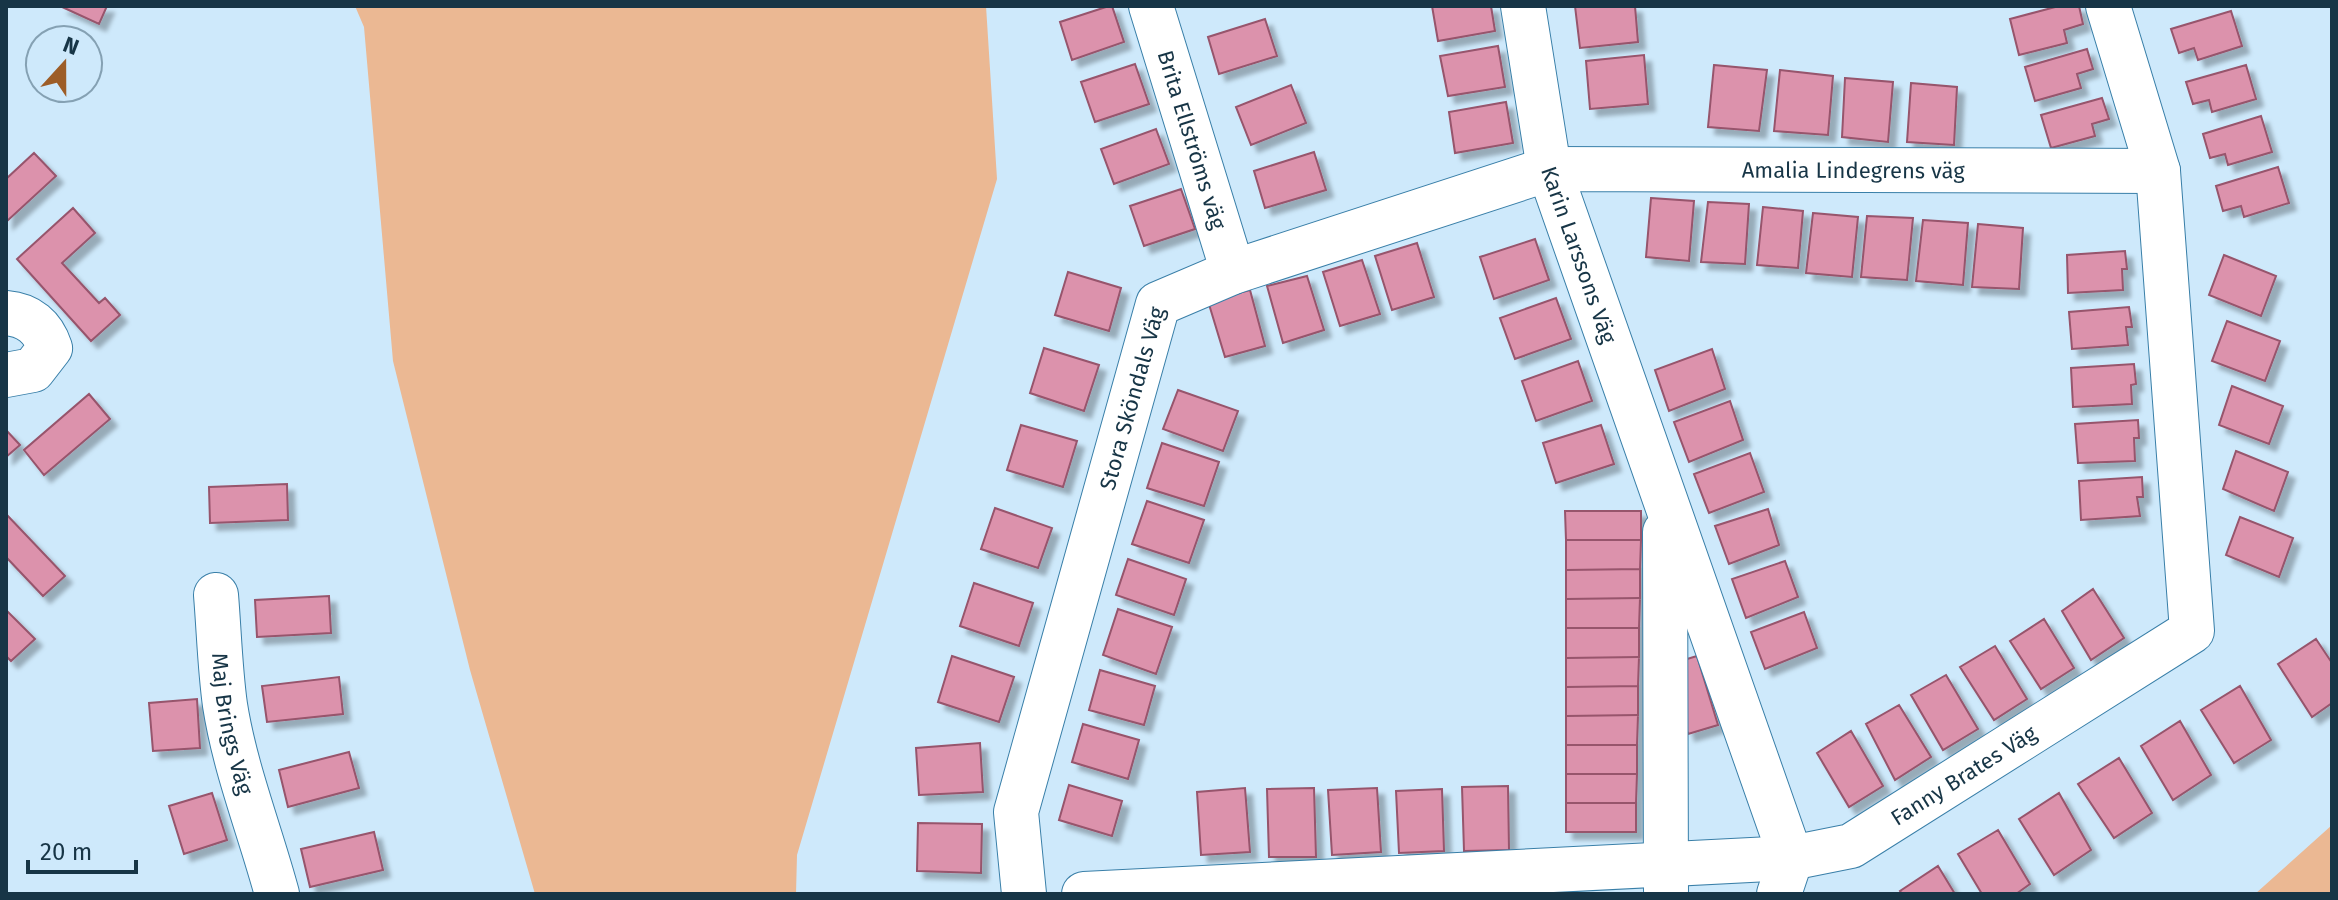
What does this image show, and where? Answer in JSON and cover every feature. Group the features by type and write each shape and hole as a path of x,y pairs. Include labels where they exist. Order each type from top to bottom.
{"street":[{"name":"Brita Ellströms väg","path":"1151,6 1233,272"},
{"name":"Karin Larssons Väg","path":"1523,6 1549,169 1665,498 1785,876"},
{"name":"Fanny Brates Väg","path":"1084,894 1785,876 1851,846 2192,631 2158,171 2108,6"},
{"name":"Stora Sköndals Väg","path":"1024,894 1016,812 1158,304 1233,272 1549,169"},
{"name":"Amalia Lindegrens väg","path":"1549,169 2158,171"},
{"path":"6,313 21,314 45,332 50,348 33,370 6,375"},
{"name":"Karin Larssons Väg","path":"1665,498 1666,879"},
{"name":"Maj Brings Väg","path":"216,595 225,704 238,764 277,894"}],"shaded area":[{"path":"355,6 986,6 997,179 797,855 796,894 535,894 470,670 393,361 364,27"},
{"path":"2332,825 2332,894 2255,894"}],"building":[{"path":"60,6 107,6 99,24"},
{"path":"1112,6 1124,42 1072,60 1060,22"},
{"path":"1432,6 1491,6 1495,31 1438,41"},
{"path":"1575,6 1635,6 1638,42 1580,48"},
{"path":"2059,6 2079,6 2083,24 2064,30 2067,43 2019,55 2010,19"},
{"path":"2231,11 2242,46 2198,60 2194,48 2179,53 2171,29"},
{"path":"1265,19 1277,56 1219,74 1208,37"},
{"path":"1498,46 1505,87 1448,96 1440,56"},
{"path":"2087,49 2093,69 2077,74 2081,88 2035,101 2025,67"},
{"path":"1644,55 1648,104 1590,109 1586,61"},
{"path":"1135,64 1149,104 1095,122 1081,82"},
{"path":"1714,65 1767,70 1759,131 1708,127"},
{"path":"2246,65 2256,99 2212,112 2209,100 2193,104 2186,82"},
{"path":"1780,70 1833,76 1828,135 1774,131"},
{"path":"1845,78 1893,82 1888,142 1842,137"},
{"path":"1911,83 1957,87 1954,145 1907,142"},
{"path":"1291,85 1306,123 1251,145 1236,107"},
{"path":"2102,98 2109,119 2092,124 2095,136 2051,148 2041,115"},
{"path":"1506,102 1513,143 1455,153 1449,112"},
{"path":"2261,116 2272,152 2228,165 2225,154 2210,158 2203,134"},
{"path":"1156,129 1169,164 1114,184 1101,149"},
{"path":"1314,152 1326,190 1265,208 1254,171"},
{"path":"34,153 56,176 6,222 6,179"},
{"path":"2278,167 2289,203 2244,217 2241,206 2223,211 2216,186"},
{"path":"1181,189 1195,229 1144,246 1130,206"},
{"path":"1651,198 1694,201 1689,261 1646,257"},
{"path":"1708,202 1749,204 1745,264 1701,262"},
{"path":"1763,207 1803,211 1798,268 1757,265"},
{"path":"73,208 95,233 62,263 99,303 105,298 120,315 91,341 17,259"},
{"path":"1813,213 1858,217 1852,277 1806,273"},
{"path":"1867,216 1913,218 1907,280 1861,277"},
{"path":"1923,220 1968,223 1963,285 1916,281"},
{"path":"1978,224 2023,228 2019,289 1972,287"},
{"path":"1535,239 1549,280 1494,299 1480,257"},
{"path":"1417,243 1434,297 1392,310 1375,256"},
{"path":"2125,251 2127,269 2122,269 2123,290 2068,293 2067,255"},
{"path":"2224,255 2276,276 2261,316 2209,295"},
{"path":"1362,260 1380,314 1340,326 1323,272"},
{"path":"1068,272 1121,288 1109,331 1055,315"},
{"path":"1307,276 1324,330 1283,343 1267,286"},
{"path":"1250,290 1265,346 1225,357 1208,301"},
{"path":"1556,298 1571,339 1515,359 1500,318"},
{"path":"2129,307 2132,327 2126,327 2128,345 2072,349 2069,312"},
{"path":"2227,321 2280,341 2265,381 2212,361"},
{"path":"1044,348 1099,365 1084,411 1030,393"},
{"path":"1712,349 1725,389 1669,411 1655,370"},
{"path":"1578,361 1592,401 1536,421 1522,381"},
{"path":"2134,364 2136,384 2131,385 2132,404 2073,407 2071,368"},
{"path":"2232,386 2283,406 2269,444 2219,425"},
{"path":"1178,390 1238,411 1223,451 1163,429"},
{"path":"89,394 110,419 44,475 24,450"},
{"path":"1730,401 1743,440 1689,462 1674,422"},
{"path":"2138,420 2139,438 2134,438 2135,461 2078,463 2075,424"},
{"path":"1021,425 1077,441 1063,487 1007,470"},
{"path":"1601,425 1614,464 1556,483 1543,443"},
{"path":"6,430 20,445 6,457"},
{"path":"1162,443 1219,462 1204,506 1147,488"},
{"path":"2236,451 2288,472 2274,511 2223,489"},
{"path":"1750,453 1764,492 1709,513 1694,474"},
{"path":"2142,477 2143,497 2137,497 2140,516 2081,520 2079,481"},
{"path":"287,484 288,520 210,523 209,487"},
{"path":"1147,501 1204,520 1189,563 1132,544"},
{"path":"995,508 1052,528 1038,568 981,549"},
{"path":"1768,509 1779,545 1729,564 1715,526"},
{"path":"1565,511 1641,511 1641,540 1566,540"},
{"path":"6,514 65,576 43,596 6,557"},
{"path":"2240,517 2293,538 2279,577 2226,555"},
{"path":"1566,540 1641,540 1640,569 1566,570"},
{"path":"1128,559 1186,579 1174,615 1116,595"},
{"path":"1785,561 1798,597 1746,618 1732,579"},
{"path":"1640,569 1640,598 1566,599 1566,570"},
{"path":"974,583 1033,603 1019,646 960,626"},
{"path":"2093,589 2124,638 2091,660 2062,611"},
{"path":"329,596 331,633 257,637 255,600"},
{"path":"1640,598 1639,628 1566,628 1566,599"},
{"path":"1118,609 1172,627 1156,674 1103,655"},
{"path":"6,610 35,639 11,661 6,656"},
{"path":"1804,612 1817,648 1765,669 1751,632"},
{"path":"2044,619 2074,668 2041,689 2010,641"},
{"path":"1566,628 1639,628 1639,657 1566,658"},
{"path":"2316,639 2332,663 2332,703 2312,717 2278,664"},
{"path":"1995,646 2027,699 1994,720 1960,667"},
{"path":"952,656 1014,677 999,722 938,702"},
{"path":"1697,656 1718,725 1688,734 1667,665"},
{"path":"1639,657 1638,686 1566,687 1566,658"},
{"path":"1100,670 1155,686 1144,725 1089,710"},
{"path":"1946,675 1978,729 1943,750 1911,695"},
{"path":"339,677 343,714 267,722 262,686"},
{"path":"1638,686 1638,715 1566,716 1566,687"},
{"path":"2240,686 2271,740 2234,763 2201,710"},
{"path":"197,699 200,748 153,751 149,703"},
{"path":"1899,705 1931,757 1895,780 1866,724"},
{"path":"1638,715 1637,745 1566,745 1566,716"},
{"path":"2180,721 2211,775 2173,800 2141,746"},
{"path":"1083,724 1139,740 1128,779 1072,762"},
{"path":"1851,731 1883,786 1849,807 1817,753"},
{"path":"980,743 983,792 919,795 916,748"},
{"path":"1566,745 1637,745 1637,774 1566,774"},
{"path":"349,752 359,788 288,807 279,770"},
{"path":"2119,758 2152,813 2114,838 2078,784"},
{"path":"1566,774 1637,774 1636,803 1566,803"},
{"path":"1069,785 1122,801 1112,836 1059,820"},
{"path":"1508,786 1509,850 1464,851 1462,787"},
{"path":"1245,788 1250,852 1201,855 1197,792"},
{"path":"1314,788 1316,857 1269,857 1267,789"},
{"path":"1377,788 1381,852 1332,855 1328,790"},
{"path":"1442,789 1444,851 1399,853 1396,791"},
{"path":"212,793 227,840 184,854 169,806"},
{"path":"2059,793 2091,850 2054,875 2019,819"},
{"path":"1566,803 1636,803 1636,832 1566,832"},
{"path":"918,823 982,824 981,873 917,871"},
{"path":"1998,830 2030,884 2016,894 1982,894 1958,854"},
{"path":"374,832 383,870 310,887 301,849"},
{"path":"1938,866 1955,894 1902,894 1900,891"}]}
